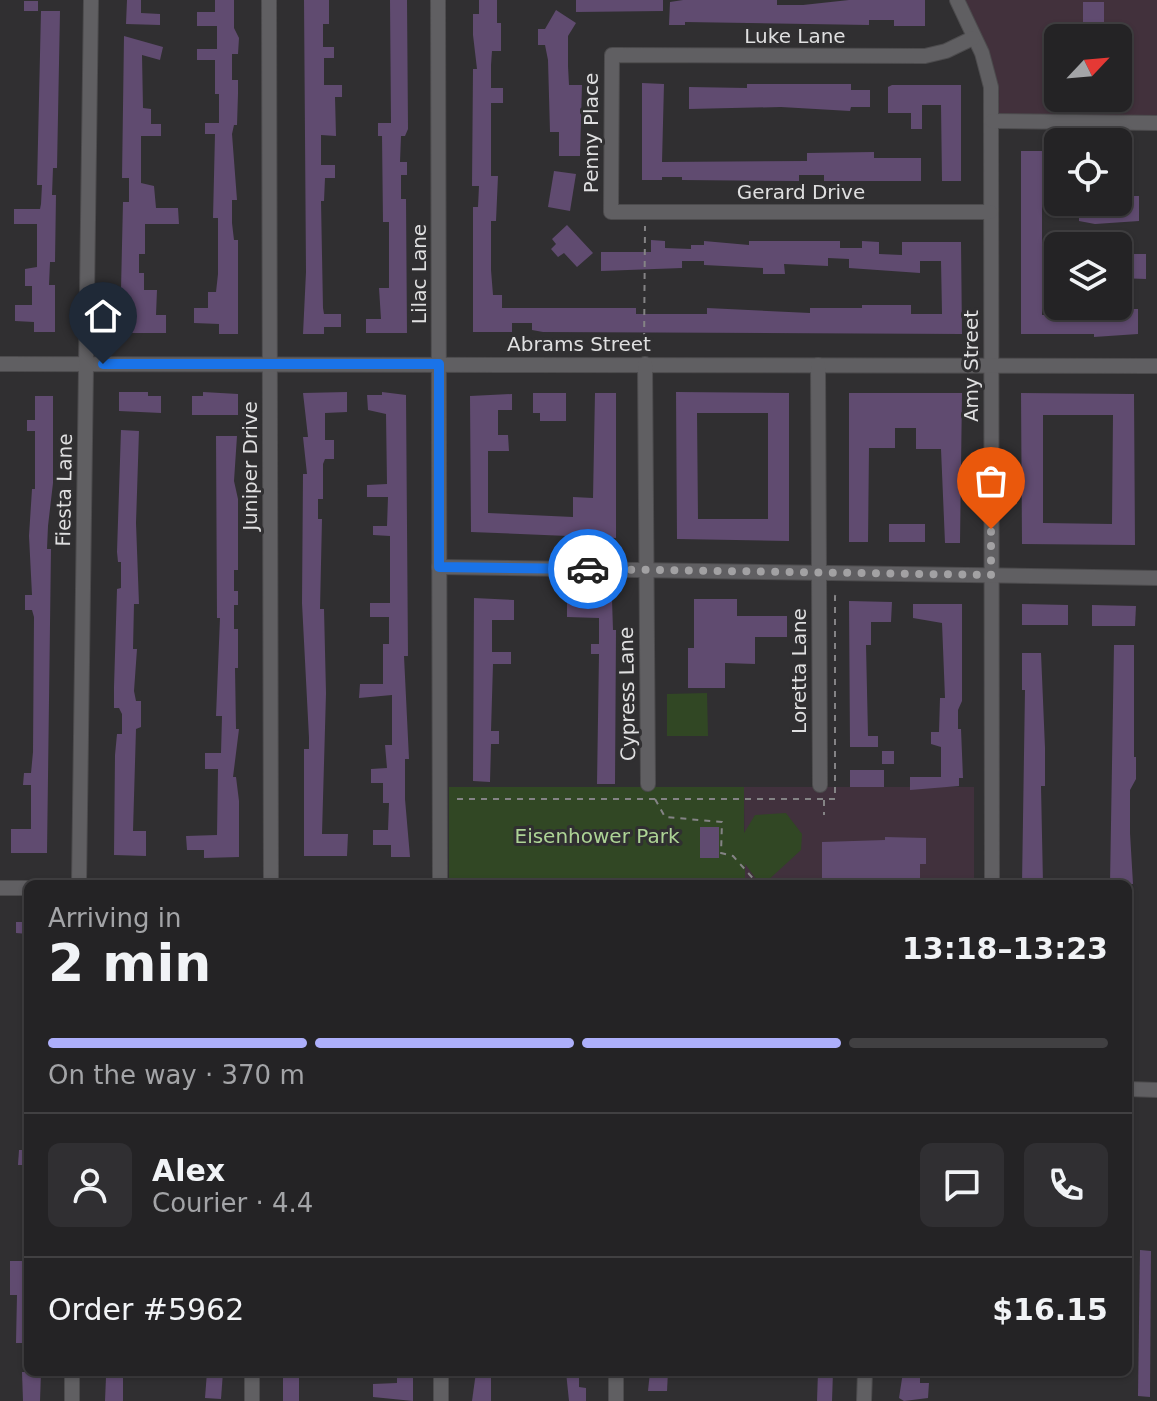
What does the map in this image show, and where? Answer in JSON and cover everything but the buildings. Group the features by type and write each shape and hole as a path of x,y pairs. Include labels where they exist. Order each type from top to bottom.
{"street":[{"name":"Fiesta Lane","path":"79,880 91,0"},
{"name":"Juniper Drive","path":"269,0 271,880"},
{"name":"Lilac Lane","path":"438,0 440,880"},
{"name":"Amy Street","path":"957,0 988,70 992,121 992,880"},
{"name":"Luke Lane","path":"612,55 925,56 946,51 973,38"},
{"name":"Penny Place","path":"611,212 612,55"},
{"path":"992,121 1157,123"},
{"name":"Gerard Drive","path":"611,212 990,212"},
{"name":"Abrams Street","path":"0,364 1157,366"},
{"name":"Cypress Lane","path":"645,364 648,784"},
{"name":"Loretta Lane","path":"818,365 822,792"},
{"path":"439,567 1157,578"},
{"path":"0,888 24,888"},
{"path":"1132,1089 1157,1090"},
{"path":"72,1376 72,1401"},
{"path":"252,1376 252,1401"},
{"path":"441,1376 441,1401"},
{"path":"616,1376 616,1401"},
{"path":"864,1401 865,1376"}],"path":[{"path":"645,212 645,364"},
{"path":"457,799 655,799 822,792 835,799 835,596 838,590"},
{"path":"648,784 665,817 722,822 721,853 733,856 754,880"},
{"path":"822,792 824,815"}],"shaded area":[{"path":"957,0 1157,0 1157,123 992,121 991,87"},
{"path":"744,787 974,787 974,880 745,880"}],"green space":[{"path":"707,693 708,736 667,736 667,694"},
{"name":"Eisenhower Park","path":"449,787 744,787 744,833 755,815 786,813 802,834 801,850 768,880 757,880 745,864 745,880 449,880"}],"way so far":[{"path":"588,569 991,575 991,529"}],"route":[{"path":"103,364 439,364 439,567 588,569"}]}
